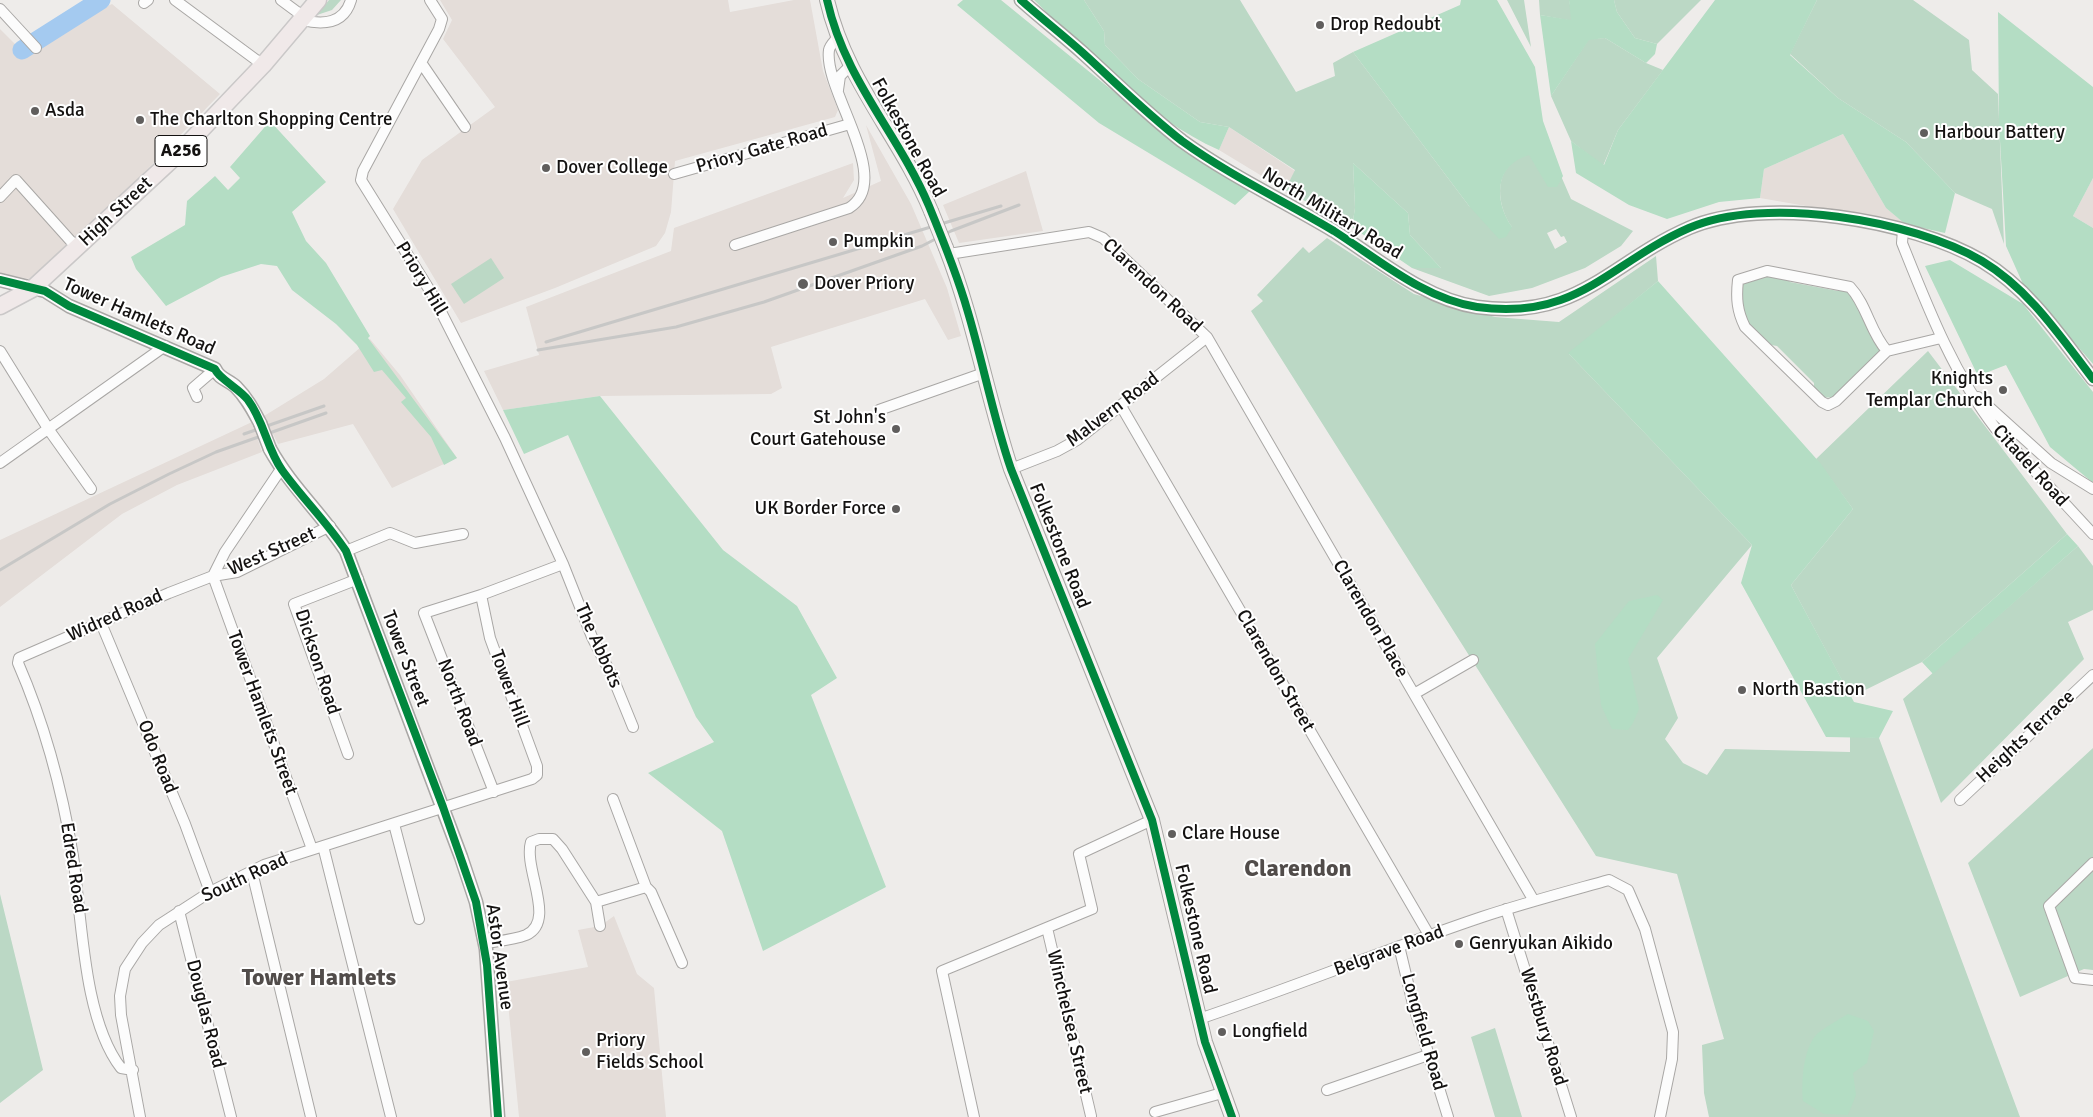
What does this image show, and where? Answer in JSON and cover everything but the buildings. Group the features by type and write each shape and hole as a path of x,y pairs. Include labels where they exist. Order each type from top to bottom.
{"main road":[{"name":"High Street","path":"32,289 180,152 263,65 318,0"},
{"name":"Folkestone Road","path":"827,0 849,67 918,185 948,251 967,308 1011,470 1152,820 1199,1018 1222,1093 1232,1117"},
{"name":"A256","path":"0,306 32,289"}],"street":[{"path":"175,0 263,65"},
{"path":"281,0 303,18 318,24 340,18 347,10 350,0"},
{"name":"Priory Hill","path":"430,0 442,19 422,64 363,171 361,180 432,294 453,333 505,438 563,564"},
{"name":"North Military Road","path":"1021,0 1083,53 1131,99 1183,141 1333,231 1406,278 1462,304 1497,309 1533,308 1567,300 1616,273 1666,239 1714,218 1758,212 1823,214 1903,230 1953,247 1983,262 2032,300 2093,379"},
{"path":"0,9 36,48"},
{"path":"735,245 849,208 858,203 863,190 864,177 859,152 829,69 831,45 838,38"},
{"path":"422,64 465,126"},
{"path":"838,90 840,76 849,67"},
{"name":"Priory Gate Road","path":"674,174 850,124"},
{"path":"0,197 16,180 77,248"},
{"name":"Citadel Road","path":"1903,230 1902,243 1946,351 1972,391 1982,412 2093,534"},
{"name":"Clarendon Road","path":"948,251 1089,232 1103,238 1207,337"},
{"path":"1887,350 1878,341 1859,297 1850,287 1767,271 1738,280 1736,294 1738,314 1745,327 1822,402 1828,405 1836,401 1887,350 1941,338"},
{"name":"Tower Hamlets Road","path":"0,280 45,291 69,306 215,369 218,375 234,385 249,401 281,469 330,526"},
{"name":"Malvern Road","path":"1011,470 1057,451 1077,440 1207,337"},
{"name":"Clarendon Place","path":"1207,337 1534,901"},
{"path":"0,463 165,346"},
{"path":"0,351 49,430 91,489"},
{"path":"197,396 193,388 215,369"},
{"path":"879,410 984,373"},
{"path":"1972,391 2051,463 2093,489"},
{"name":"Clarendon Street","path":"1121,406 1429,935"},
{"path":"212,576 224,552 281,469"},
{"name":"Tower Street","path":"330,526 346,551 358,579 443,807"},
{"name":"West Street","path":"212,576 237,572 330,526"},
{"path":"346,551 390,533 415,543 463,534"},
{"path":"481,595 563,564"},
{"name":"The Abbots","path":"563,564 592,637 613,678 632,727"},
{"name":"Widred Road","path":"18,658 212,576"},
{"name":"Tower Hamlets Street","path":"212,576 312,849"},
{"name":"Dickson Road","path":"348,754 294,604 358,579"},
{"name":"North Road","path":"481,595 424,613 494,792"},
{"name":"Tower Hill","path":"481,595 490,638 538,766 537,774 532,779"},
{"name":"Odo Road","path":"101,624 184,824 210,892"},
{"name":"Edred Road","path":"18,658 18,663 47,737 60,788 94,1008 113,1058 122,1068 133,1070"},
{"path":"1414,694 1473,660"},
{"name":"Heights Terrace","path":"1960,800 2093,675"},
{"name":"South Road","path":"140,1117 133,1070 121,1015 120,996 125,969 142,943 159,925 210,892 264,865 532,779"},
{"path":"613,799 646,887 652,892 682,963"},
{"name":"Astor Avenue","path":"443,807 476,902 485,943 498,1117"},
{"path":"974,1117 942,971 1092,908 1079,854 1152,820"},
{"path":"394,824 419,919"},
{"path":"485,943 519,937 535,930 539,924 540,906 528,852 531,842 540,839 552,840 562,849 596,902 600,926"},
{"path":"323,846 390,1117"},
{"path":"2093,863 2049,906 2075,978 2093,980"},
{"path":"252,872 311,1117"},
{"name":"Belgrave Road","path":"1199,1018 1286,990 1399,946 1506,909 1609,880 1628,890 1645,929 1673,1032 1672,1059 1660,1117"},
{"path":"596,902 646,887"},
{"name":"Westbury Road","path":"1506,909 1571,1117"},
{"name":"Douglas Road","path":"179,911 231,1117"},
{"name":"Winchelsea Street","path":"1047,928 1091,1116"},
{"name":"Longfield Road","path":"1399,946 1428,1055 1448,1117"},
{"path":"1327,1090 1428,1055"},
{"path":"1155,1112 1222,1093"}],"shaded area":[{"name":"Dover College","path":"440,0 728,0 730,12 794,0 810,0 823,71 838,110 835,117 675,161 671,212 665,233 656,246 555,288 461,323 393,209 422,160 495,107 443,39 452,20"},
{"path":"112,4 220,94 76,243 29,279 0,273 0,29 19,48"},
{"path":"866,125 911,204 947,288 961,336 948,340 925,299 771,347 782,388 771,394 600,396 503,410 484,371 539,355 526,307 671,251 674,228 853,163 854,180 843,198 881,181"},
{"path":"1229,127 1295,171 1285,190 1219,150"},
{"path":"1843,134 1886,208 1904,223 1760,198 1764,169"},
{"path":"1026,171 1043,231 959,243 943,205"},
{"path":"2093,178 2093,228 2073,216"},
{"path":"370,339 400,375 457,458 392,488 353,424 278,444 264,416 324,379"},
{"path":"252,422 262,452 177,485 122,514 0,607 0,540"},
{"name":"Priory Fields School","path":"614,916 637,974 654,988 666,1117 519,1117 506,982 588,967 578,930 600,926"}],"green space":[{"path":"329,0 341,0 332,10 317,15"},
{"path":"963,0 1001,0 1172,139 1251,190 1235,205 1099,123 957,5"},
{"path":"1034,0 1084,0 1104,31 1105,45 1138,79 1200,122 1229,127 1219,150 1193,137 1144,103 1098,63"},
{"path":"1084,0 1240,0 1296,92 1335,76 1333,63 1353,52 1469,206 1512,227 1503,210 1501,201 1501,181 1505,172 1510,164 1519,158 1548,146 1571,199 1633,231 1621,246 1585,268 1532,288 1489,296 1412,268 1441,268 1410,235 1408,213 1353,163 1355,208 1352,227 1285,190 1295,170 1229,127 1200,122 1138,79 1105,45 1104,31","holes":["1556,229 1561,237 1564,236 1567,242 1555,249 1547,233"]},
{"path":"1461,0 1497,0 1535,67 1543,121 1563,176 1557,187 1548,187 1529,155 1517,160 1509,167 1503,175 1500,195 1506,217 1512,227 1506,237 1499,239 1469,206 1353,52 1460,5"},
{"path":"1507,0 1524,0 1531,47"},
{"path":"1539,0 1569,0 1573,21 1540,15"},
{"path":"1569,0 1614,0 1617,12 1635,38 1657,44 1655,54 1646,63 1605,38 1589,40 1551,96 1540,15 1571,20"},
{"path":"1614,0 1701,0 1657,44 1635,38 1617,12"},
{"path":"1715,0 1817,0 1790,55 1838,98 1906,142 1955,193 1945,233 1905,224 1886,208 1843,134 1764,169 1760,198 1719,202 1667,219 1629,205 1576,173 1571,141 1604,165 1618,130"},
{"path":"1817,0 1913,0 1969,40 1972,70 1998,94 2004,244 1992,209 1955,193 1906,142 1838,98 1790,54"},
{"path":"1998,12 2093,87 2093,178 2073,216 2093,228 2093,364 2023,284 2006,246 1999,123"},
{"path":"1605,38 1646,63 1663,70 1618,130 1603,166 1571,141 1551,96 1589,39"},
{"path":"270,121 326,182 292,212 306,241 326,263 370,336 368,338 457,458 444,465 431,437 401,402 406,398 382,370 374,372 357,345 336,324 292,290 277,266 261,264 221,277 166,306 136,269 131,257 185,225 187,201 215,176 228,190 240,178 230,167"},
{"path":"1353,163 1408,213 1410,235 1441,268 1412,268 1352,227 1355,208"},
{"path":"1327,238 1414,294 1495,317 1559,322 1656,256 1658,281 1569,354 1752,545 1657,658 1678,718 1665,739 1683,763 1707,775 1725,749 1850,752 1850,736 1879,738 2020,1117 1709,1117 1704,1093 1702,1045 1724,1039 1677,874 1596,856 1251,311 1263,301 1257,295 1303,247 1309,253"},
{"path":"491,258 504,278 464,304 451,284"},
{"path":"1950,260 2023,304 2093,392 2093,483 2050,447 2006,365 1978,376 1925,266"},
{"path":"1767,276 1786,276 1790,282 1838,291 1849,288 1883,348 1836,396 1824,397 1819,394 1814,389 1814,383 1777,346 1763,339 1750,325 1742,307 1743,284"},
{"path":"1658,281 1821,464 1853,509 1791,585 1854,702 1893,711 1879,738 1826,737 1741,583 1752,545 1568,353"},
{"path":"1928,351 2067,534 1922,662 1851,697 1791,585 1853,509 1816,459"},
{"path":"600,396 723,550 797,606 837,678 811,695 886,887 763,951 722,831 648,773 714,742 696,717 568,435 524,454 503,410"},
{"path":"2067,534 2078,546 1933,674 1922,662"},
{"path":"2078,546 2093,566 2093,610 2068,622 2084,659 1941,803 1903,699"},
{"path":"1657,595 1663,600 1628,659 1639,709 1628,730 1612,729 1601,705 1595,644 1629,601"},
{"path":"2093,748 2093,970 2084,969 2020,997 1968,863"},
{"path":"0,894 43,1070 0,1103"},
{"path":"1848,1014 1868,1021 1874,1031 1867,1063 1853,1073 1856,1095 1848,1115 1824,1114 1803,1101 1802,1084 1806,1056 1813,1039 1818,1033"},
{"path":"1495,1028 1522,1117 1495,1117 1471,1037"}],"waterway":[{"path":"22,50 101,0"}],"railway":[{"path":"538,350 676,327 764,302 922,246 951,231 1019,205"},
{"path":"546,342 1001,206"},
{"path":"244,434 324,406"},
{"path":"0,570 110,504 169,474 216,452 326,413"}],"cycle path":[{"path":"827,0 835,29 846,56 859,82 903,154 929,206 945,244 973,329 1011,469 1152,820 1205,1042 1232,1117"},
{"path":"1021,0 1182,141 1238,177 1334,231 1420,287 1457,303 1477,307 1512,309 1541,305 1567,297 1591,286 1661,242 1689,228 1720,218 1757,213 1796,213 1838,217 1879,224 1918,234 1953,246 1982,261 1999,272 2029,299 2056,330 2093,379"},
{"path":"0,280 45,291 69,306 215,369 221,377 248,400 258,417 282,470 346,551 443,807 476,902 487,965 498,1117"}],"place":[{"name":"Drop Redoubt","path":"1320,25"},
{"name":"Asda","path":"35,111"},
{"name":"The Charlton Shopping Centre","path":"140,120"},
{"name":"Harbour Battery","path":"1924,133"},
{"name":"Dover College","path":"546,168"},
{"name":"Pumpkin","path":"833,242"},
{"name":"Dover Priory","path":"803,284"},
{"name":"Knights Templar Church","path":"2003,390"},
{"name":"St John's Court Gatehouse","path":"896,429"},
{"name":"UK Border Force","path":"896,509"},
{"name":"North Bastion","path":"1742,690"},
{"name":"Clare House","path":"1172,834"},
{"name":"Genryukan Aikido","path":"1459,944"},
{"name":"Longfield","path":"1222,1032"},
{"name":"Priory Fields School","path":"586,1052"}],"district":[{"name":"Clarendon","path":"1298,870"},
{"name":"Tower Hamlets","path":"319,979"}]}
